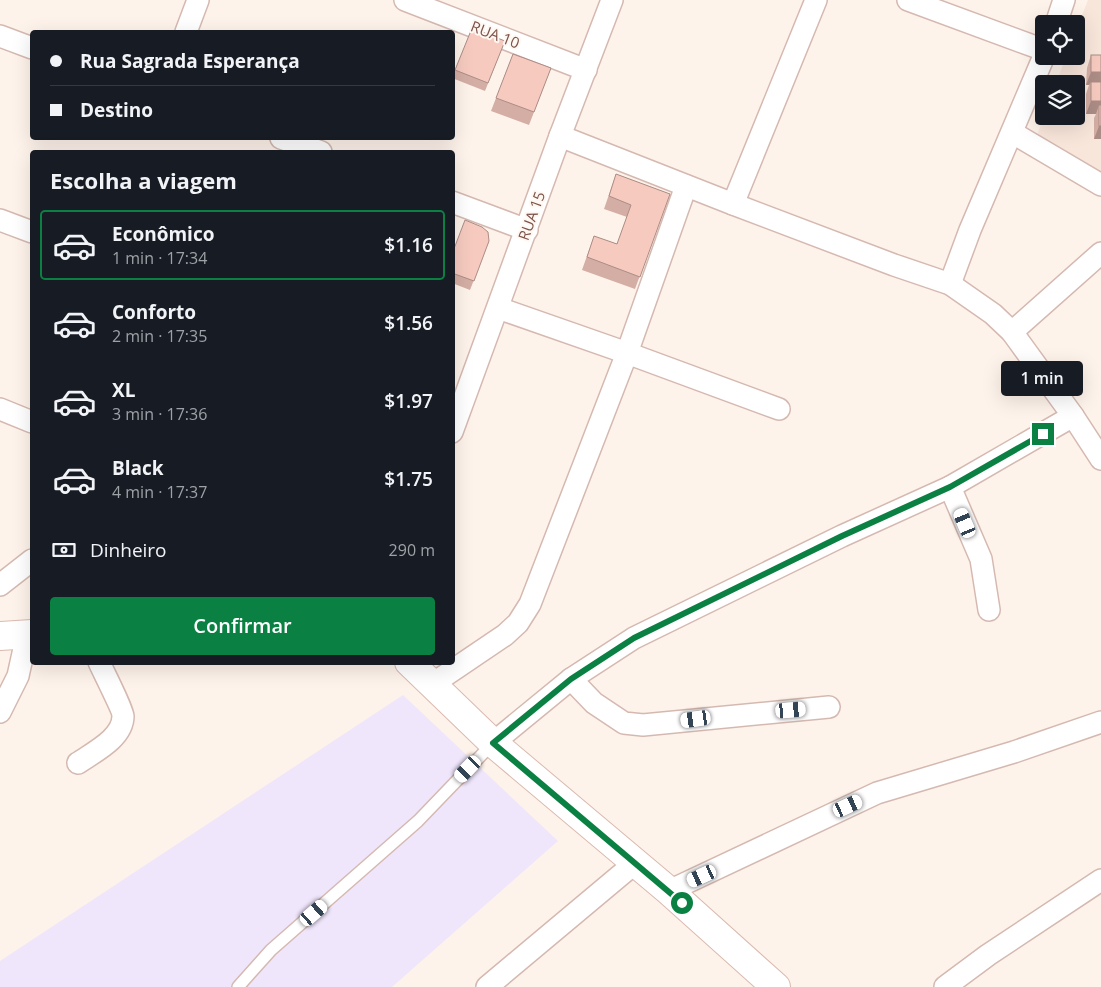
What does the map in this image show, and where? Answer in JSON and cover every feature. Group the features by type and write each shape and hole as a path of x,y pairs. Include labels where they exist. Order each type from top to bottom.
{"street":[{"path":"187,30 198,0"},
{"name":"RUA 10","path":"404,0 586,70"},
{"name":"RUA 15","path":"455,424 560,136 612,0"},
{"path":"732,204 816,0"},
{"path":"908,0 1035,47"},
{"path":"1059,15 1064,0"},
{"path":"0,36 30,47"},
{"path":"950,284 970,230 1040,65"},
{"path":"1012,133 1101,185"},
{"path":"560,136 732,204 950,284 992,314 1012,332 1074,416 1101,459"},
{"path":"287,140 315,150"},
{"path":"431,685 506,635 518,623 530,604 627,353 686,186"},
{"path":"455,203 527,230"},
{"path":"0,220 30,231"},
{"path":"1012,332 1101,253"},
{"path":"498,308 779,409"},
{"path":"0,409 30,421"},
{"path":"493,743 571,679 634,638 842,536 950,487 1074,416"},
{"path":"950,487 981,559 989,610"},
{"path":"0,586 30,562"},
{"path":"0,636 30,634 18,676 0,712"},
{"path":"78,763 112,739 120,727 123,716 100,665"},
{"path":"412,665 493,743 669,891 776,987"},
{"path":"571,679 594,703 624,722 643,725 829,707"},
{"path":"669,891 877,793 1014,752 1101,722"},
{"path":"487,987 635,863"},
{"path":"945,987 988,955 1101,880"}],"lane":[{"path":"238,987 271,950 418,821 493,743"}],"shaded area":[{"path":"1088,0 1101,0 1101,176 1036,138 1041,125 1085,125 1085,75 1059,75 1063,65 1085,65 1085,15 1082,15"},
{"path":"403,695 558,841 392,987 0,987 0,961"}],"building":[{"path":"472,28 505,41 488,83 455,70"},
{"path":"513,54 551,68 534,112 496,98"},
{"path":"1091,55 1101,55 1101,72 1091,72"},
{"path":"1091,82 1101,82 1101,101 1091,101"},
{"path":"1099,105 1101,105 1101,126 1099,126"},
{"path":"616,174 670,194 640,277 587,257 594,236 617,244 631,205 609,196"},
{"path":"465,220 482,227 488,232 489,241 474,281 455,274 455,246"}],"route":[{"path":"682,903 493,743 571,679 634,638 842,536 950,487 1043,434"}]}
